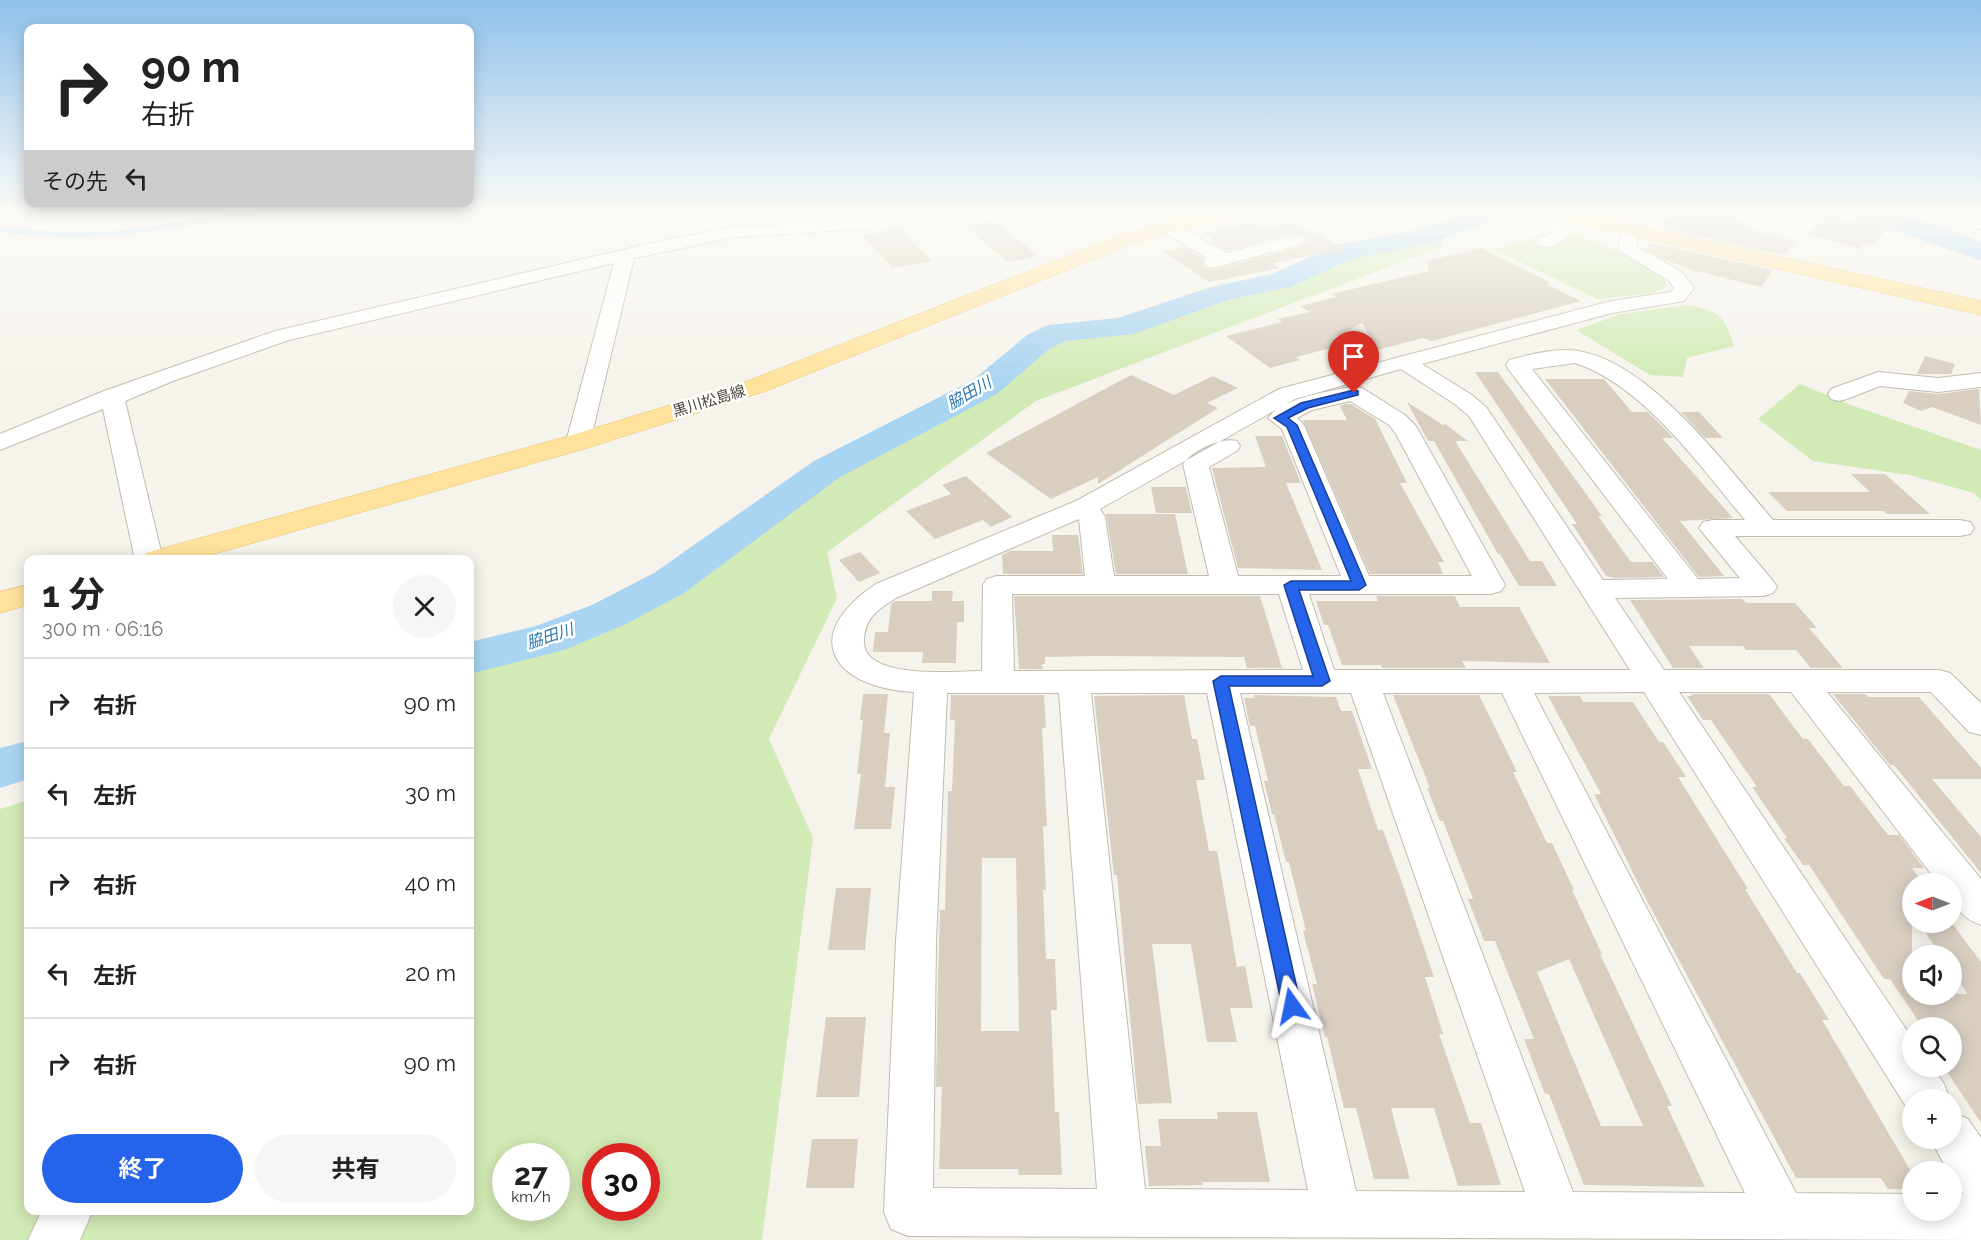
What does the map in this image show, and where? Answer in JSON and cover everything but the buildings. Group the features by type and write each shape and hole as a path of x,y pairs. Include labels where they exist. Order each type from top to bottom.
{"main road":[{"name":"黒川松島線","path":"175,555 578,442 754,387 1055,268"},
{"path":"1825,268 1981,308"},
{"path":"0,603 24,596"}],"street":[{"path":"0,443 112,396 234,350 282,335 570,268"},
{"path":"578,442 622,268"},
{"path":"1661,268 1675,276 1684,288 1677,297 1611,307 1287,394 1085,507 886,591 864,606 850,625 848,644 852,659 869,672 894,680 931,682 1939,681 1981,723"},
{"path":"1690,588 1517,365 1576,357 1611,369 1654,403 1766,527"},
{"path":"1406,363 1464,400 1478,412 1596,589 1921,1089"},
{"path":"1839,394 1878,379 1938,385 1981,380"},
{"path":"998,682 997,585 1226,585 1291,585 1359,585 1491,585 1407,431 1397,420 1354,393 1304,405 1196,464 1226,585"},
{"path":"112,396 148,555"},
{"path":"1280,418 1292,425 1359,585"},
{"path":"1085,507 1092,517 1101,585"},
{"path":"1596,589 1763,587 1713,528 1960,528"},
{"path":"1291,585 1322,681"},
{"path":"1221,681 1337,1215"},
{"path":"1363,681 1558,1216"},
{"path":"1512,681 1782,1217"},
{"path":"1800,681 1981,908"},
{"path":"931,682 916,941 908,1212 1098,1222 1337,1215 1782,1217 1972,1214 1956,1149"},
{"path":"1074,682 1098,1222"},
{"path":"53,1240 66,1215"}],"green space":[{"path":"1305,268 1386,268 1036,401 827,552 837,598 769,739 813,838 762,1240 0,1240 0,809 24,801 24,1215 474,1215 474,668 557,642 662,594 832,472 990,388 1056,336 1119,331"},
{"path":"1533,268 1646,268 1664,278 1667,286 1654,293 1597,299"},
{"path":"1687,305 1714,312 1719,316 1727,327 1734,346 1687,358 1683,377 1650,375 1576,330 1621,314"},
{"path":"1800,384 1851,405 1981,450 1981,500 1974,493 1909,475 1813,461 1758,419"}],"waterway":[{"name":"脇田川","path":"474,657 548,639 608,615 669,583 827,469 985,387 1038,342 1059,332 1122,327 1221,293 1280,281 1309,268"},
{"name":"脇田川","path":"0,768 24,761"}],"route":[{"path":"1292,1006 1221,681 1322,681 1291,585 1359,585 1292,425 1280,418 1304,405 1354,393"}]}
